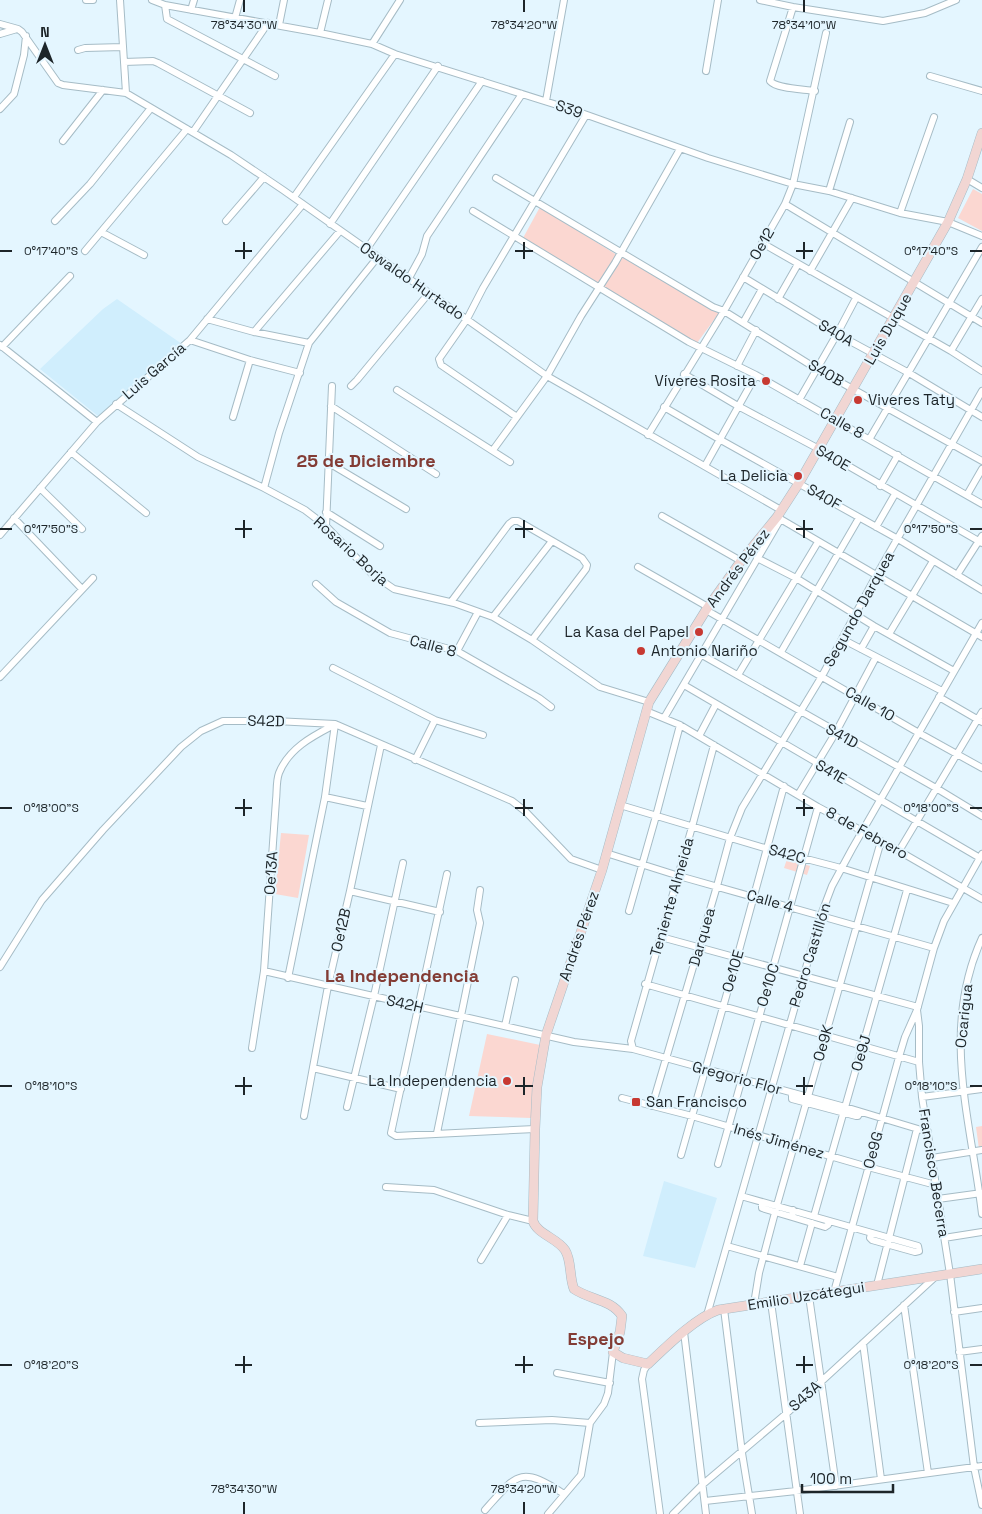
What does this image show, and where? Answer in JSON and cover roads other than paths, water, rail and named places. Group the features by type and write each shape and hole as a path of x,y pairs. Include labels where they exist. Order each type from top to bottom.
{"street":[{"path":"86,0 93,0"},
{"path":"0,24 18,29 26,36 58,83 126,93 120,0"},
{"name":"S39","path":"152,0 165,5 372,44 395,54 438,66 586,115 680,149 793,184 828,191 900,213 948,222 982,236"},
{"path":"191,10 194,0"},
{"path":"236,18 240,0"},
{"path":"279,25 284,0"},
{"path":"320,33 328,0"},
{"path":"372,44 399,0"},
{"path":"546,102 564,0"},
{"path":"706,71 718,0"},
{"path":"760,0 792,7 883,21 925,13 956,0"},
{"path":"165,5 167,18 275,76"},
{"path":"792,7 770,78 771,83 814,91"},
{"path":"86,251 190,130 217,96 268,23"},
{"path":"0,34 18,29"},
{"name":"Oe12","path":"648,435 724,311 784,204 793,184 826,33"},
{"path":"0,109 14,94 24,55 26,36"},
{"path":"78,50 85,48 123,47"},
{"path":"294,198 395,54"},
{"path":"124,62 153,61 250,113"},
{"path":"330,224 438,66"},
{"path":"930,76 982,91"},
{"path":"366,250 482,81"},
{"path":"62,140 103,90"},
{"name":"Oswaldo Hurtado","path":"126,93 190,130 264,177 547,376 705,466 818,542 979,635"},
{"path":"409,278 422,254 427,236 522,94"},
{"path":"55,221 90,184 152,108"},
{"path":"518,416 439,362 439,359 467,319 586,115"},
{"path":"900,213 934,117"},
{"path":"828,191 850,122"},
{"name":"Luis Duque","path":"779,516 874,354 948,222 980,146 982,132"},
{"path":"493,450 547,376 680,149"},
{"path":"226,221 264,177"},
{"name":"S40B","path":"496,178 713,307 724,311 817,368 982,460"},
{"path":"967,179 982,188"},
{"path":"810,271 852,198"},
{"name":"Luis García","path":"0,535 97,422 190,340 303,204"},
{"path":"784,204 982,323"},
{"name":"Calle 8","path":"473,211 689,342 756,375 870,438 982,504"},
{"path":"254,332 340,231"},
{"path":"101,232 144,255"},
{"path":"762,243 982,371"},
{"path":"870,438 982,248"},
{"path":"264,488 279,433 309,343 377,258"},
{"path":"778,299 798,264"},
{"path":"70,276 1,346 97,422"},
{"name":"S40A","path":"743,277 837,334 909,373 982,417"},
{"path":"743,323 762,289"},
{"path":"351,386 429,293"},
{"path":"799,400 856,298"},
{"path":"951,352 982,299"},
{"path":"207,319 254,332 309,343"},
{"path":"737,366 756,330"},
{"path":"190,340 250,360 300,373"},
{"path":"233,417 250,360"},
{"name":"S40E","path":"684,374 738,406 819,449 894,494 981,540"},
{"path":"705,466 756,375"},
{"path":"326,526 332,386"},
{"path":"396,390 510,462"},
{"name":"Segundo Darquea","path":"762,773 822,676 916,505 982,392"},
{"name":"Rosario Borja","path":"116,404 198,457 264,488 305,510 326,526 372,574 394,588 451,602 493,617 532,640 600,687 647,706"},
{"path":"331,406 436,474"},
{"name":"S40F","path":"664,407 898,539 982,590"},
{"path":"71,452 146,513"},
{"path":"880,486 898,455"},
{"path":"328,463 406,509"},
{"path":"967,495 982,469"},
{"path":"40,488 82,530"},
{"path":"876,527 894,494"},
{"path":"326,512 380,546"},
{"path":"662,516 741,561"},
{"path":"664,718 722,620 779,516"},
{"name":"Andrés Pérez","path":"533,1221 534,1129 540,1065 546,1035 602,870 647,706 707,608 741,561 779,516"},
{"path":"14,518 82,589"},
{"path":"781,652 859,518"},
{"path":"451,602 513,521 518,521 582,558 587,564 586,570 532,640"},
{"path":"957,575 981,540"},
{"path":"493,617 552,541"},
{"path":"738,674 818,542"},
{"path":"757,558 796,578 874,626 954,670"},
{"path":"889,634 910,596 933,561"},
{"name":"Calle 10","path":"638,567 707,608 722,620 781,652 956,754 981,765"},
{"path":"0,678 93,578"},
{"name":"Calle 8","path":"316,584 336,602 390,633 457,651 540,698 551,707"},
{"path":"457,651 478,612"},
{"name":"Pedro Castillón","path":"707,1315 821,915 841,868 900,768 954,670 979,635 982,623"},
{"path":"861,649 874,626"},
{"path":"842,639 941,694 980,721"},
{"name":"S41D","path":"702,655 982,816"},
{"path":"798,795 836,732 876,657"},
{"path":"333,668 435,720 483,735"},
{"name":"S41E","path":"684,685 881,801 981,856"},
{"path":"699,736 716,704"},
{"name":"8 de Febrero","path":"647,706 664,718 680,725 818,807 982,899"},
{"path":"899,851 956,754 980,721 982,712"},
{"path":"415,760 435,720"},
{"name":"S42D","path":"0,967 42,900 103,830 181,747 201,731 223,721 336,724 512,801 566,855 577,862 602,870"},
{"path":"288,978 326,798 336,724"},
{"name":"Oe13A","path":"252,1048 264,971 279,773 292,751 336,724"},
{"path":"629,911 680,725"},
{"name":"Oe12B","path":"304,1116 328,986 381,745"},
{"name":"Teniente Almeida","path":"632,1049 631,1041 646,984 661,937 714,745"},
{"name":"Darquea","path":"652,1106 730,838 742,808 762,773"},
{"name":"Oe10E","path":"681,1155 768,849 784,786"},
{"path":"326,798 367,806"},
{"name":"S42C","path":"620,805 768,849 841,868 953,903"},
{"name":"Oe10C","path":"718,1164 818,807"},
{"name":"Oe9K","path":"754,1304 776,1209 824,1035 840,986 881,841"},
{"name":"Calle 4","path":"606,854 934,948"},
{"name":"Francisco Becerra","path":"981,856 944,921 934,948 917,1008 920,1026 919,1062 922,1097 950,1274 974,1467 982,1505"},
{"path":"347,1107 403,863"},
{"path":"447,874 391,1130 392,1134 396,1136 534,1129"},
{"path":"437,1133 480,924 477,910 480,890"},
{"name":"Oe9J","path":"800,1266 908,890"},
{"path":"350,891 440,912"},
{"path":"661,937 917,1008"},
{"name":"Ocarigua","path":"982,938 968,977 961,1015 959,1045 963,1092 981,1193 982,1214"},
{"name":"S42H","path":"264,971 288,978 591,1045 632,1049"},
{"path":"505,1026 515,980"},
{"path":"646,984 919,1062"},
{"name":"Oe9G","path":"834,1292 899,1056 917,1008"},
{"name":"Gregorio Flor","path":"632,1049 771,1088 792,1092 807,1100 860,1112 928,1132"},
{"path":"313,1068 401,1089"},
{"path":"922,1097 982,1089"},
{"name":"Inés Jiménez","path":"622,1098 936,1185"},
{"path":"877,1285 917,1129"},
{"path":"932,1158 982,1150"},
{"path":"386,1187 434,1190 508,1215 533,1221 536,1227 554,1239 566,1251 574,1289 614,1307 622,1316 620,1332 612,1352 608,1393 604,1404 590,1423 581,1475 548,1514"},
{"path":"938,1199 981,1193"},
{"path":"741,1196 813,1220 829,1221 871,1233 887,1242"},
{"path":"481,1260 508,1215"},
{"path":"944,1238 982,1232"},
{"path":"727,1246 838,1277"},
{"name":"Emilio Uzcátegui","path":"648,1364 684,1332 713,1312 982,1269"},
{"name":"S43A","path":"672,1514 702,1485 787,1413 936,1276"},
{"path":"809,1296 836,1486"},
{"path":"771,1302 800,1514"},
{"path":"904,1305 928,1473"},
{"path":"954,1312 982,1308"},
{"path":"724,1309 742,1453 752,1514"},
{"path":"684,1332 706,1514"},
{"path":"863,1343 881,1479"},
{"path":"959,1352 982,1349"},
{"path":"612,1352 622,1358 648,1364 642,1379 660,1514"},
{"path":"557,1373 610,1382"},
{"path":"479,1423 552,1420 590,1423"},
{"path":"705,1501 750,1497 982,1466"},
{"path":"485,1510 513,1481 521,1476 534,1478 564,1494"}],"place":[{"name":"Víveres Rosita","path":"766,381"},
{"name":"Viveres Taty","path":"858,400"},
{"name":"La Delicia","path":"798,476"},
{"name":"La Kasa del Papel","path":"699,632"},
{"name":"Antonio Nariño","path":"641,651"},
{"name":"La Independencia","path":"507,1081"},
{"name":"San Francisco","path":"636,1102"}],"district":[{"name":"25 de Diciembre","path":"366,461"},
{"name":"La Independencia","path":"402,976"},
{"name":"Espejo","path":"596,1339"}]}
